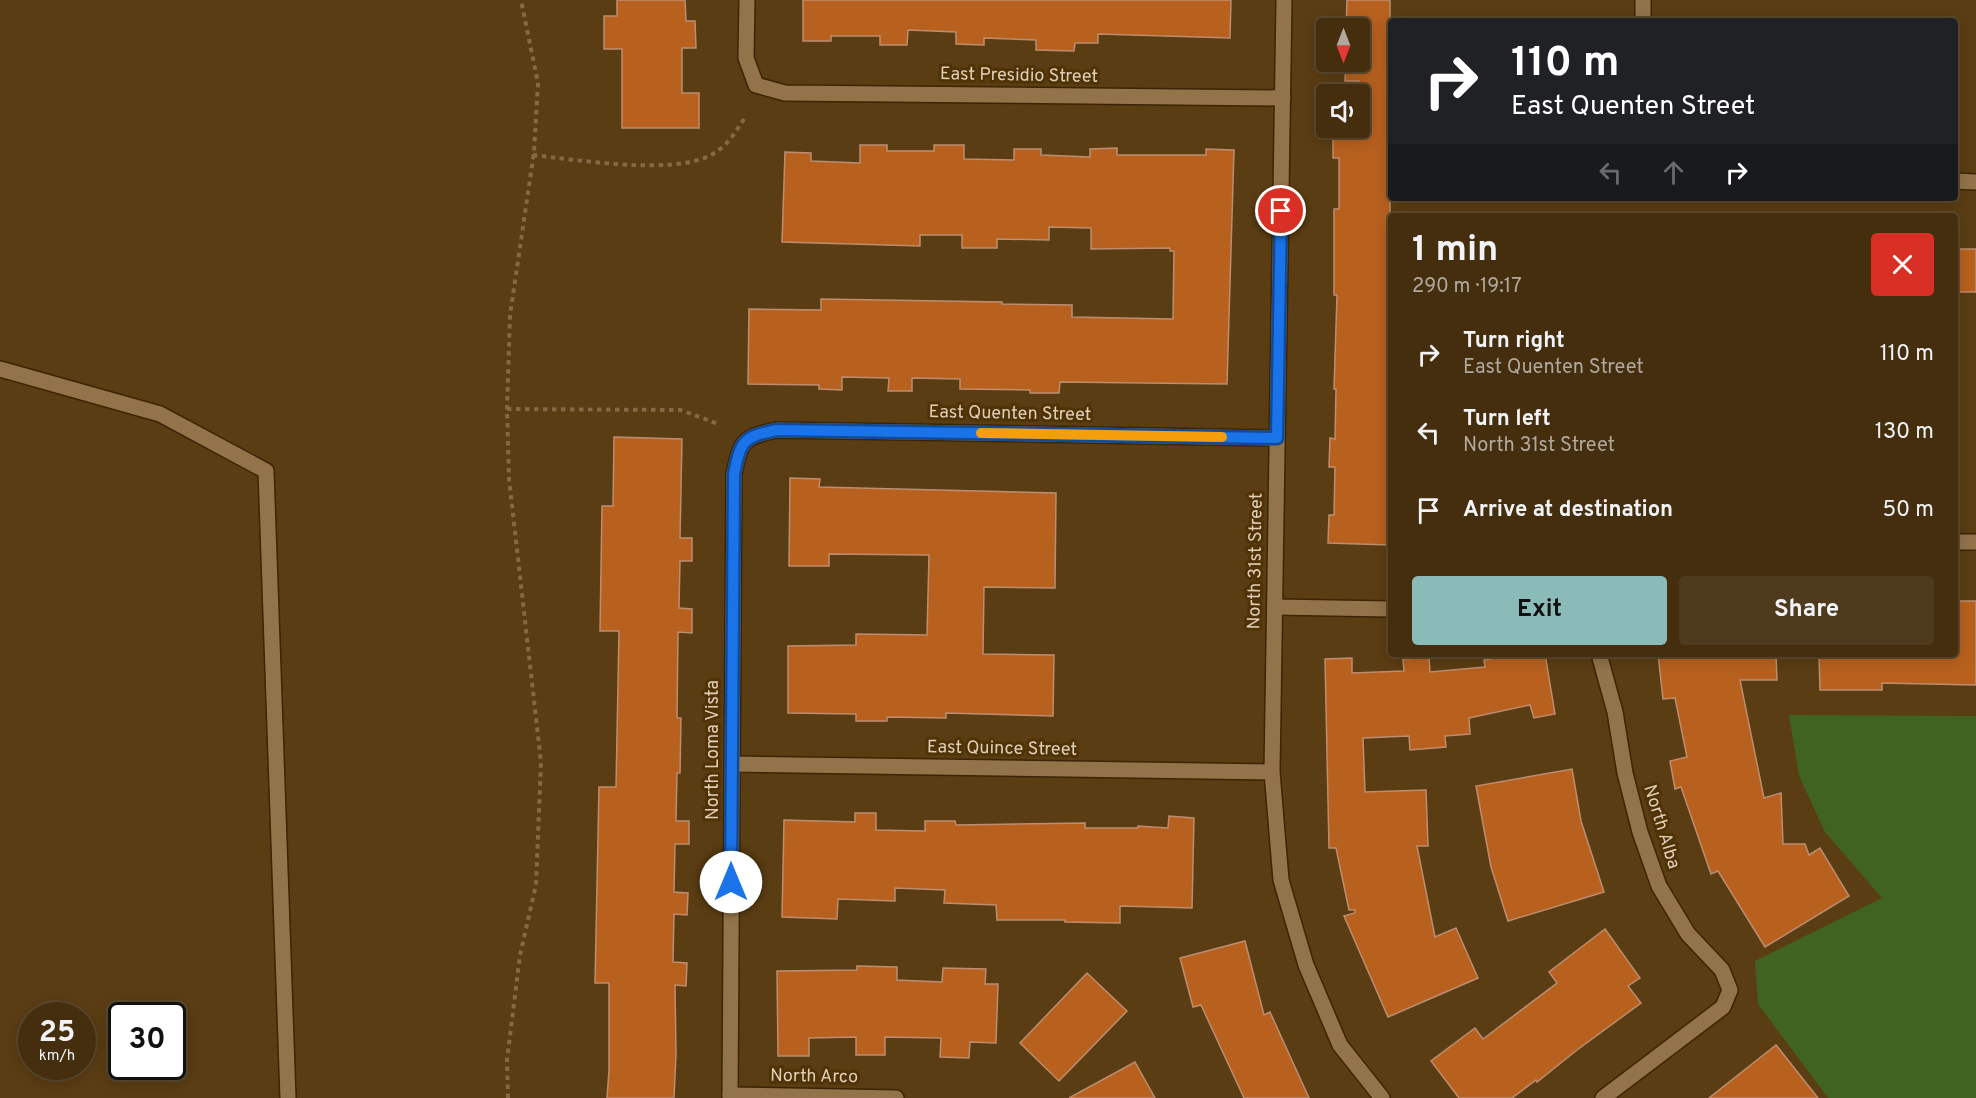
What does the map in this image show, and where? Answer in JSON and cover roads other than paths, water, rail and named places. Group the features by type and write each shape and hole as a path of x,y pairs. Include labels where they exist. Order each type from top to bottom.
{"street":[{"name":"East Presidio Street","path":"747,0 746,58 756,85 785,93 1282,98"},
{"name":"North 31st Street","path":"1284,0 1272,772 1281,880 1306,965 1340,1045 1382,1098"},
{"path":"1643,0 1643,18"},
{"path":"1958,181 1976,182"},
{"path":"0,369 160,414 266,471 288,1098"},
{"name":"East Quenten Street","path":"744,441 756,434 777,430 1277,438"},
{"name":"North Loma Vista","path":"730,1096 734,474 738,454 744,441"},
{"path":"1958,542 1976,542"},
{"path":"1275,607 1388,609"},
{"name":"North Alba","path":"1600,657 1615,712 1625,773 1640,831 1659,886 1688,934 1722,970 1730,990 1723,1007 1603,1098"},
{"name":"East Quince Street","path":"732,764 1272,772"},
{"name":"North Arco","path":"730,1096 896,1098"}]}
